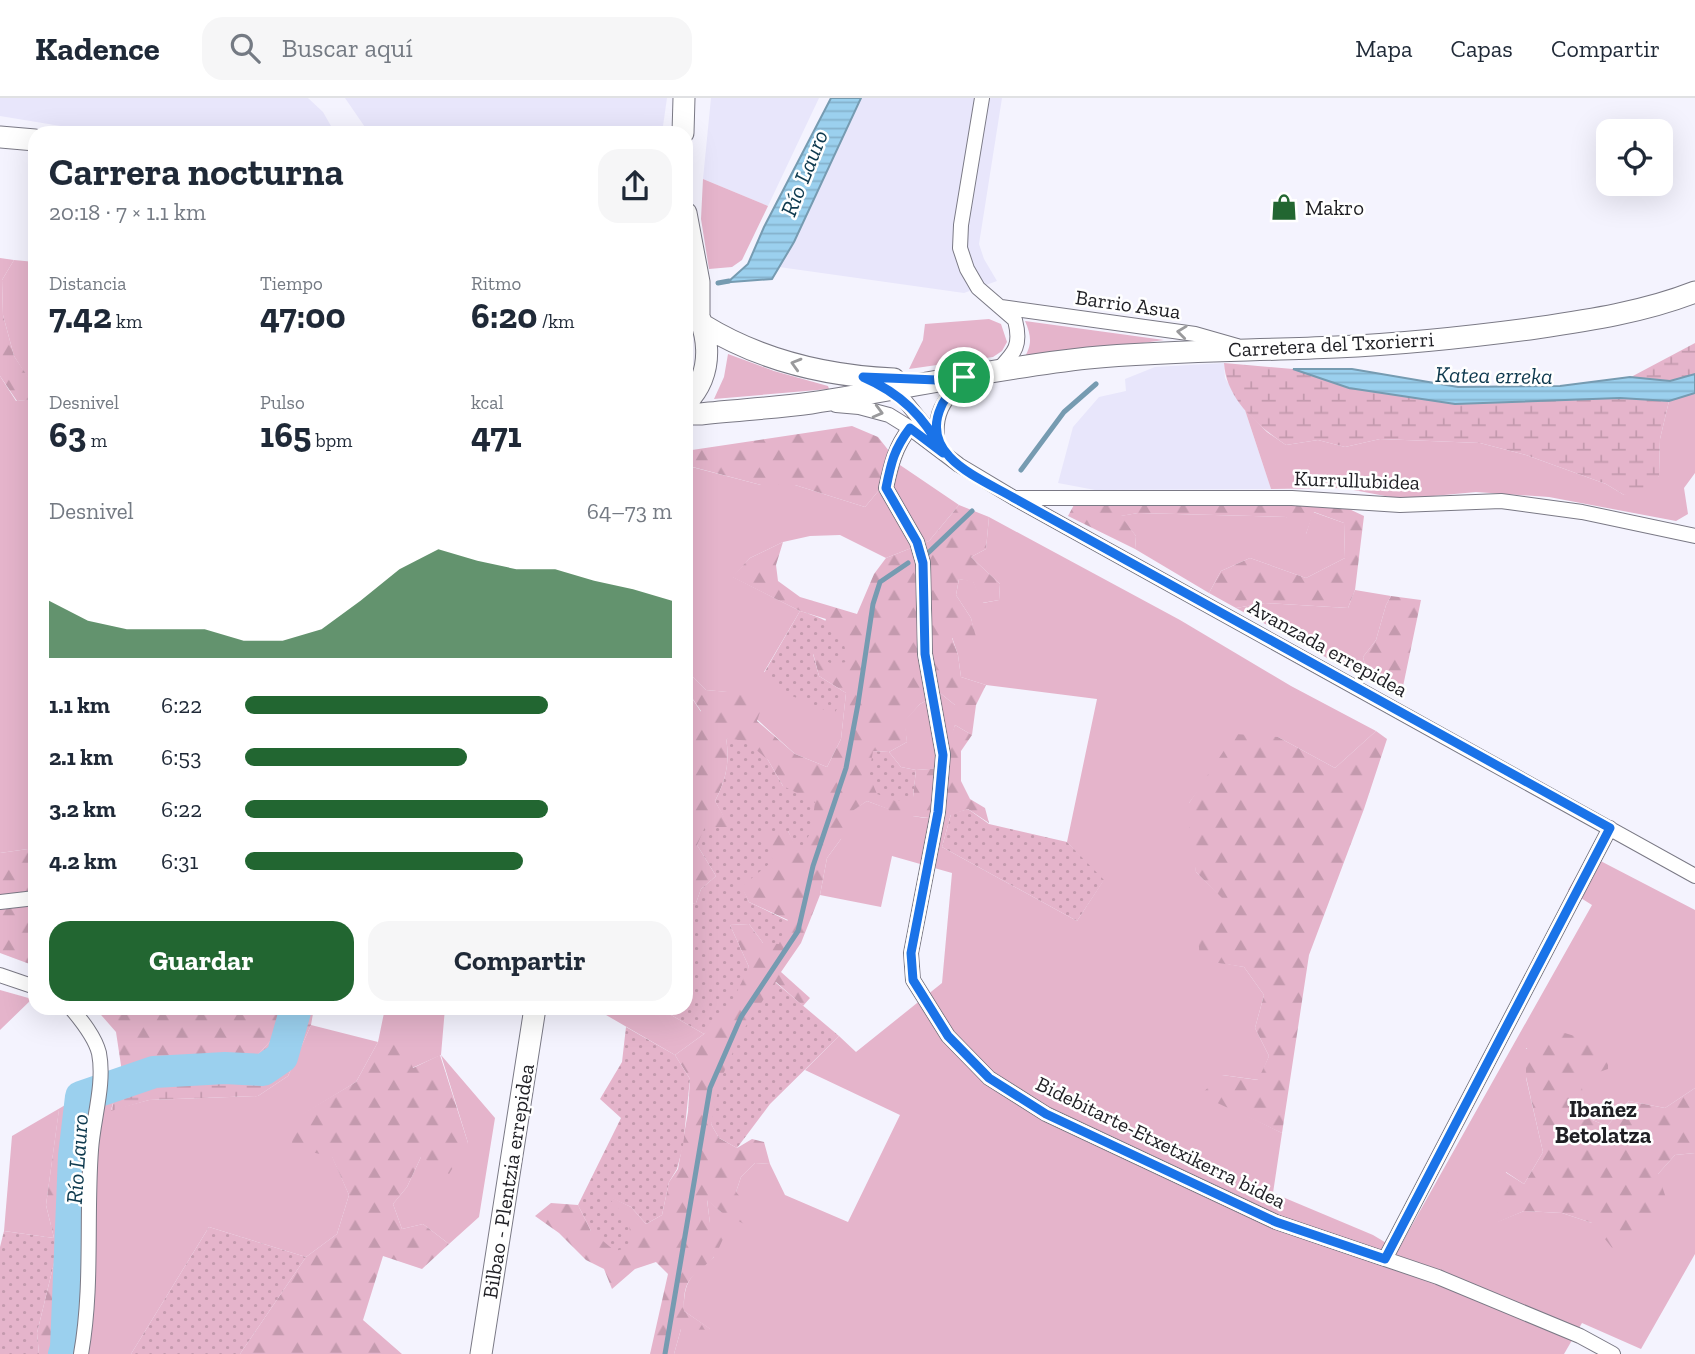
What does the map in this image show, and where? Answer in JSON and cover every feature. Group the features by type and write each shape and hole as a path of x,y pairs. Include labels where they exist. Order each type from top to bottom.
{"main road":[{"path":"683,126 684,98"},
{"path":"0,137 28,139"},
{"path":"693,250 699,282 701,319 708,349 704,373 693,395"},
{"name":"Carretera del Txorierri","path":"937,380 1086,358 1193,350 1361,345 1516,331 1643,309 1695,292"},
{"path":"693,307 701,319 724,338 816,370 863,377 937,380"},
{"path":"693,414 811,403 937,380"},
{"name":"Bilbao - Plentzia errepidea","path":"481,1354 534,1015"}],"street":[{"path":"982,98 961,225 960,248 967,269 978,288 1015,320 1018,344 1012,356 995,373"},
{"name":"Barrio Asua","path":"1002,307 1195,334 1248,349"},
{"path":"863,377 889,389 905,401 940,446"},
{"path":"940,446 937,422 941,406 964,377"},
{"path":"811,403 859,407 888,415 940,446"},
{"name":"Bidebitarte-Etxetxikerra bidea","path":"910,428 897,444 892,456 886,488 917,542 923,563 925,654 943,755 938,812 911,953 913,980 948,1036 989,1078 1046,1114 1276,1222 1438,1277 1568,1331 1613,1354"},
{"name":"Avanzada errepidea","path":"940,446 959,466 1014,498 1695,876"},
{"name":"Kurrullubidea","path":"1014,498 1292,498 1399,505 1501,501 1582,512 1695,536"},
{"path":"1385,1259 1610,828"},
{"path":"0,902 28,899"},
{"path":"0,975 28,985"},
{"path":"77,1015 85,1025"},
{"path":"81,1015 99,1052 100,1071 91,1149 87,1305 81,1354"}],"shaded area":[{"path":"0,98 308,98 323,112 331,126 61,126 0,116"},
{"path":"345,98 667,98 663,126 364,126"},
{"path":"711,98 819,98 768,206 703,179"},
{"path":"861,98 1002,98 979,244 997,281 964,293 779,267 794,242"},
{"path":"1224,363 1225,378 1245,410 1271,489 1095,490 1058,483 1073,427 1099,397 1126,391 1125,379 1155,367"}],"green space":[{"path":"703,179 768,206 742,260 732,267 709,269 701,219"},
{"path":"0,258 14,260 2,280 3,315 14,356 28,377 28,400 17,401 0,376"},
{"path":"14,260 28,261 28,378 14,356 3,315 2,280"},
{"path":"989,319 1001,324 1007,342 1002,351 993,357 909,369 923,340 925,324"},
{"path":"1025,321 1164,340 1023,360 1030,341"},
{"path":"1695,343 1695,374 1670,381 1631,377"},
{"path":"728,354 774,371 828,386 829,389 714,399 724,377"},
{"path":"1224,363 1293,369 1349,388 1455,404 1620,398 1669,401 1660,439 1659,476 1645,493 1624,495 1606,484 1526,455 1480,443 1380,439 1345,447 1318,440 1286,445 1255,420 1237,400 1226,376"},
{"path":"0,376 16,401 28,400 28,849 0,853"},
{"path":"1695,393 1695,473 1684,488 1688,514 1676,521 1549,497 1476,492 1401,499 1343,488 1271,489 1245,410 1267,432 1286,445 1318,440 1345,447 1380,439 1480,443 1526,455 1606,484 1624,495 1659,476 1660,439 1669,401"},
{"path":"852,426 878,437 900,465 865,507 795,485 761,485 693,467 693,450"},
{"path":"900,465 959,505 929,541 886,558 840,535 810,536 783,542 750,558 733,577 800,611 764,672 846,693 841,739 827,767 795,754 727,692 706,690 693,677 693,467 761,485 795,485 865,507"},
{"path":"1075,503 1288,503 1347,508 1364,516 1355,590 1348,608 1265,603 1236,608 1209,593 1221,571 1250,558 1306,578 1345,558 1344,523 1314,512 1306,534 1292,533 1286,517 1138,513 1121,516 1136,536 1135,549 1068,516"},
{"path":"959,505 989,517 986,549 971,557 1000,584 999,600 982,603 973,582 959,579 956,595 971,618 976,637 952,638 961,677 986,685 976,705 955,705 940,693 920,704 905,721 907,742 889,752 873,751 913,797 916,770 943,768 955,725 972,735 961,751 961,781 970,799 985,808 989,823 968,809 939,819 911,816 900,824 888,809 867,801 851,812 860,832 841,839 827,858 820,895 801,943 781,972 810,998 803,1006 776,982 711,1124 719,1138 737,1148 752,1139 764,1142 770,1164 755,1163 741,1177 736,1192 750,1209 744,1224 721,1212 707,1200 710,1223 723,1239 714,1257 687,1285 684,1311 712,1330 681,1329 674,1354 650,1354 668,1274 656,1262 635,1269 612,1289 604,1269 586,1260 559,1233 535,1216 551,1203 578,1205 591,1231 605,1194 631,1207 646,1224 662,1215 669,1182 678,1169 688,1112 690,1079 675,1055 704,1034 749,967 730,925 749,924 763,943 788,920 749,902 741,886 762,831 788,831 799,852 783,786 768,760 726,738 726,771 715,801 730,827 697,845 716,876 701,889 696,903 693,903 693,719 701,711 693,699 693,677 706,690 752,694 761,709 757,721 795,754 827,767 841,739 846,693 819,676 813,653 826,619 800,611 732,577 750,558 783,542 776,565 778,581 800,597 857,614 874,574 886,558 929,541"},
{"path":"1313,512 1344,523 1345,558 1306,578 1250,558 1221,571 1209,593 1135,549 1136,536 1120,516 1138,513 1286,517 1306,534"},
{"path":"989,517 1180,620 1291,686 1376,731 1335,768 1278,737 1212,772 1189,803 1196,872 1229,904 1200,959 1244,967 1264,995 1255,1028 1269,1056 1259,1080 1222,1075 1233,1109 1282,1133 1273,1193 1373,1235 1398,1250 1592,905 1568,890 1589,855 1695,910 1695,1088 1665,1108 1629,1101 1607,1126 1585,1117 1580,1078 1526,1048 1526,1078 1543,1152 1524,1184 1506,1172 1497,1222 1524,1211 1562,1213 1592,1223 1658,1174 1675,1155 1695,1153 1695,1254 1641,1349 1582,1323 1564,1354 674,1354 681,1329 710,1329 684,1311 687,1285 699,1269 714,1257 707,1199 721,1212 736,1192 741,1177 755,1163 770,1164 785,1195 848,1222 900,1115 805,1070 839,1036 856,1052 942,983 952,873 892,856 881,907 820,895 827,858 841,839 850,812 867,801 919,817 951,814 942,847 1077,921 1103,881 1067,842 1097,699 986,685 961,677 952,637 975,636 971,618 956,595 959,579 973,581 983,603 999,600 1000,584 971,557 986,549"},
{"path":"1355,590 1391,596 1376,640 1363,657 1369,681 1236,608 1265,603 1348,608"},
{"path":"1391,596 1421,600 1401,696 1369,681 1363,657 1376,640"},
{"path":"800,611 828,622 843,641 847,662 832,664 813,654 819,676 846,693 834,714 778,690 764,673"},
{"path":"940,693 955,705 976,705 972,735 955,725 943,768 916,770 901,767 889,752 907,742 904,721 920,704"},
{"path":"693,700 701,712 693,720"},
{"path":"1376,731 1387,739 1364,809 1309,955 1282,1133 1200,1095 1222,1075 1258,1080 1269,1056 1255,1028 1264,995 1244,967 1200,960 1197,923 1228,904 1196,872 1189,836 1189,803 1235,734 1278,737 1335,768"},
{"path":"726,738 746,741 768,760 783,786 815,802 811,832 798,853 788,831 762,832 773,861 742,886 749,902 788,921 779,944 763,943 749,924 730,925 749,967 728,1010 704,1034 671,1015 693,1015 693,903 696,903 701,889 716,876 697,845 705,827 729,827 715,801 722,786 728,755"},
{"path":"873,751 889,752 901,767 916,770 913,797 896,801 877,794 869,775"},
{"path":"968,809 989,824 1067,842 1104,880 1077,921 942,847 951,814"},
{"path":"28,849 28,963 0,953 0,853"},
{"path":"775,982 839,1036 770,1104 737,1148 719,1138 711,1124 720,1081 742,1032"},
{"path":"0,990 28,998 28,1003 0,1030"},
{"path":"101,1015 279,1015 274,1037 255,1058 198,1054 122,1072 116,1032"},
{"path":"279,1015 313,1015 311,1025 288,1076 258,1096 149,1100 111,1111 122,1072 198,1054 255,1058 274,1037"},
{"path":"384,1015 444,1015 441,1055 412,1068 378,1042"},
{"path":"606,1015 671,1015 704,1034 675,1055"},
{"path":"311,1025 378,1042 356,1082 297,1118 332,1156 349,1195 337,1234 306,1257 209,1227 131,1354 71,1354 78,1297 87,1122 59,1110 46,1205 54,1238 4,1231 12,1136 122,1072 111,1110 149,1100 258,1096 288,1076"},
{"path":"626,1027 675,1055 690,1079 683,1146 677,1169 669,1182 662,1215 646,1224 631,1207 607,1196 629,1221 631,1247 615,1251 591,1231 578,1205 621,1118 600,1099 622,1062"},
{"path":"1558,1031 1608,1046 1608,1069 1581,1078 1585,1117 1607,1126 1629,1101 1665,1108 1695,1088 1695,1153 1675,1155 1658,1174 1669,1207 1617,1254 1592,1223 1562,1213 1524,1211 1496,1223 1505,1172 1524,1184 1543,1152 1526,1077 1526,1049"},
{"path":"378,1042 403,1044 413,1068 440,1055 468,1143 449,1174 421,1157 407,1187 393,1204 402,1229 423,1224 449,1244 422,1269 383,1256 363,1320 402,1354 240,1354 306,1257 337,1234 349,1195 332,1157 291,1147 297,1117 356,1082"},
{"path":"441,1055 495,1118 479,1217 449,1244 423,1224 402,1229 393,1204 407,1187 421,1157 468,1143"},
{"path":"59,1109 87,1122 78,1297 71,1354 39,1354 37,1333 54,1263 54,1238 46,1205"},
{"path":"209,1227 306,1257 240,1354 131,1354"},
{"path":"4,1231 54,1238 54,1263 37,1333 39,1354 0,1354 0,1247"}],"water":[{"path":"831,98 861,98 794,242 772,279 718,283 729,281 748,264 764,227"},
{"path":"1293,369 1352,369 1458,387 1560,386 1630,377 1670,381 1695,374 1695,393 1669,401 1620,398 1455,404 1349,388"}],"waterway":[{"name":"Río Lauro","path":"718,283 729,281"},
{"path":"1021,470 1064,412 1096,384"},
{"path":"928,553 972,511"},
{"path":"665,1354 710,1088 741,1017 798,931 813,866 846,768 873,604 880,582 908,563"},
{"name":"Río Lauro","path":"64,1354 74,1156 81,1097 154,1072 225,1068 263,1070 282,1057 294,1015"}],"place":[{"name":"Makro","path":"1284,207"}],"district":[{"name":"Ibañez Betolatza","path":"1603,1122"}],"route":[{"path":"964,377 937,380 863,377 897,393 937,440 943,453 910,428 897,444 892,456 886,488 917,542 923,563 925,654 943,755 938,812 911,953 913,980 948,1036 989,1078 1046,1114 1276,1222 1385,1259 1610,828 959,466 943,453 936,430 941,406 964,377"}],"water label":[{"name":"Katea erreka","path":"1494,375"}]}
